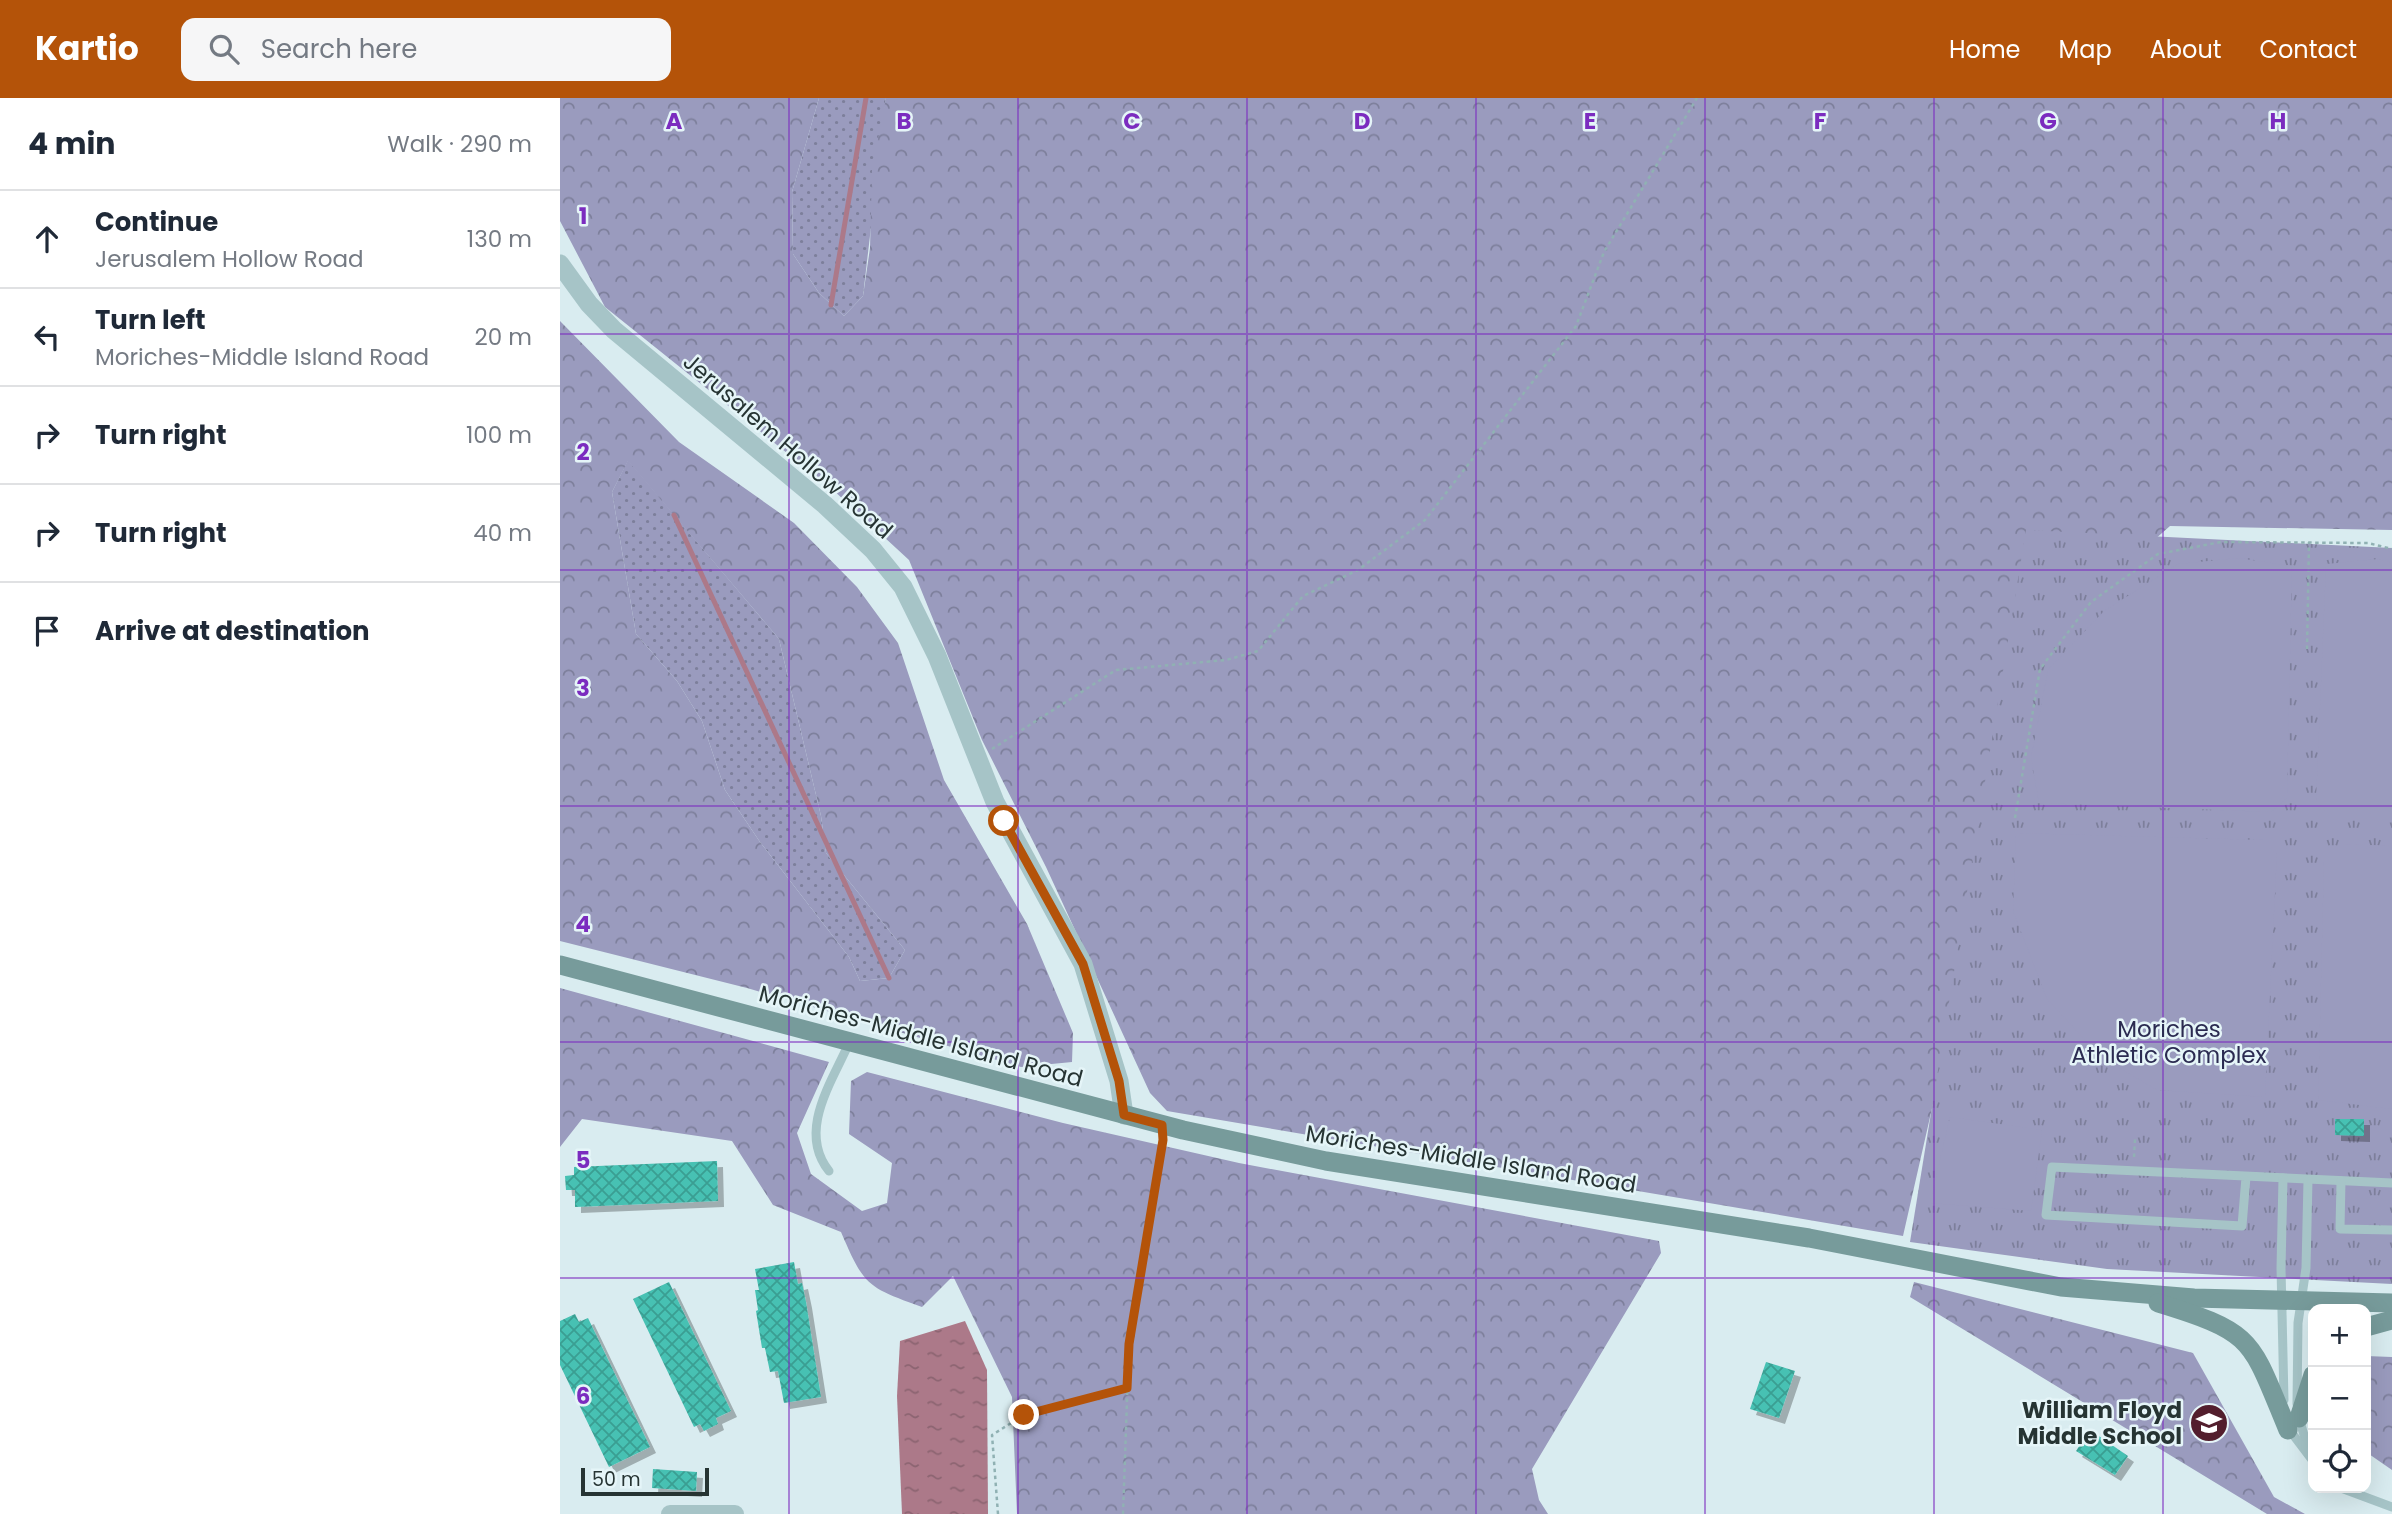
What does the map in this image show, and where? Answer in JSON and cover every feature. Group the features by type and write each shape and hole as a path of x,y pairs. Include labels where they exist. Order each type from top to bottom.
{"main road":[{"name":"Moriches-Middle Island Road","path":"560,965 1162,1125 1257,1148 1367,1169 1809,1238 2027,1282 2127,1294 2392,1303"},
{"path":"2127,1294 2213,1320 2245,1341 2260,1360 2294,1424"},
{"path":"2371,1326 2392,1320"},
{"path":"2294,1424 2308,1388"}],"street":[{"name":"Jerusalem Hollow Road","path":"560,264 589,304 614,330 791,476 884,563 921,620 1004,821 1083,964 1112,1056 1124,1115"},
{"path":"670,1514 735,1514"}],"lane":[{"path":"829,1171 821,1161 816,1145 817,1115 849,1043"},
{"path":"2246,1177 2242,1226 2046,1215 2052,1167 2392,1183"},
{"path":"2284,1178 2296,1391 2294,1424 2308,1451"},
{"path":"2308,1180 2306,1268 2292,1300 2282,1390 2294,1424 2308,1451"},
{"path":"2341,1181 2340,1229 2392,1230"},
{"path":"2354,1493 2392,1507"}],"path":[{"path":"978,758 1116,670 1226,660 1258,651 1303,596 1358,570 1425,520 1576,326 1604,252 1698,98"},
{"path":"2015,818 2040,669 2091,602 2158,554 2221,542 2368,542 2392,549"},
{"path":"2306,649 2309,542"},
{"path":"1123,1514 1129,1344 1163,1140 1162,1125"},
{"path":"2133,1171 2135,1139"},
{"path":"998,1514 992,1435 1024,1415 1127,1388"}],"green space":[{"path":"560,98 819,98 792,192 793,254 819,293 844,316 863,296 870,248 872,170 886,98 2392,98 2392,530 2170,526 2038,642 1903,1236 1167,1111 1150,1093 1046,867 982,740 909,560 832,489 605,307 560,221"},
{"path":"819,98 886,98 863,296 844,316 819,293 793,254 792,192"},
{"path":"560,321 679,442 794,523 857,587 898,643 944,780 1027,924 1073,1033 1072,1062 1021,1067 747,988 560,941","holes":["628,461 779,639 821,816 826,853 905,950 889,978 860,981 849,957 760,842 725,790 702,721 677,681 636,634 612,492"]},
{"path":"628,460 779,639 821,816 826,853 905,950 889,978 860,981 849,957 760,842 725,790 702,721 677,681 636,634 612,492"},
{"name":"Moriches Athletic Complex","path":"2026,530 2392,548 2392,1284 2107,1269 1910,1242"},
{"path":"2238,558 2292,566 2287,798 2271,812 2039,803 2031,758 2048,670 2104,611 2178,564"},
{"path":"2378,559 2392,563 2392,816 2329,816 2316,800 2326,564"},
{"path":"2016,833 2264,840 2277,853 2265,1097 2157,1090 2101,1057 2047,999 2013,911"},
{"path":"2340,844 2392,846 2392,1109 2318,1100 2324,858"},
{"path":"560,988 829,1062 797,1133 811,1174 862,1211 887,1203 892,1163 849,1134 851,1081 867,1072 1063,1123 1239,1163 1659,1241 1661,1253 1532,1469 1539,1500 1548,1514 1017,1514 1012,1397 953,1276 922,1307 878,1289 862,1274 841,1232 773,1205 732,1141 582,1119 560,1147"},
{"path":"1950,1117 2042,1130 2031,1211 1930,1203"},
{"path":"1914,1282 2193,1353 2274,1497 2305,1514 2267,1514 1910,1297"},
{"path":"2371,1356 2392,1357 2392,1470 2371,1455"}],"water":[{"path":"965,1321 987,1370 988,1514 902,1514 897,1396 900,1341"}],"building":[{"path":"2335,1119 2364,1119 2364,1136 2335,1135"},
{"path":"717,1161 718,1201 575,1207 575,1190 566,1190 565,1176 574,1175 574,1167"},
{"path":"794,1262 798,1284 802,1283 806,1302 821,1397 784,1403 778,1371 770,1372 765,1348 762,1348 756,1311 755,1290 759,1290 755,1269"},
{"path":"669,1282 731,1411 716,1418 718,1424 704,1431 700,1424 694,1427 633,1299"},
{"path":"575,1314 579,1322 588,1318 650,1447 609,1467 560,1365 560,1321"},
{"path":"1766,1362 1795,1371 1779,1418 1750,1409"},
{"path":"2090,1430 2128,1456 2115,1475 2076,1451"},
{"path":"653,1469 697,1472 696,1491 652,1488"}],"waterway":[{"path":"831,305 866,98"},
{"path":"674,515 889,978"}],"place":[{"name":"William Floyd Middle School","path":"2209,1423"}],"route":[{"path":"1004,821 1083,964 1119,1081 1124,1115 1162,1125 1163,1140 1129,1344 1127,1388 1110,1395 1024,1415"}]}
